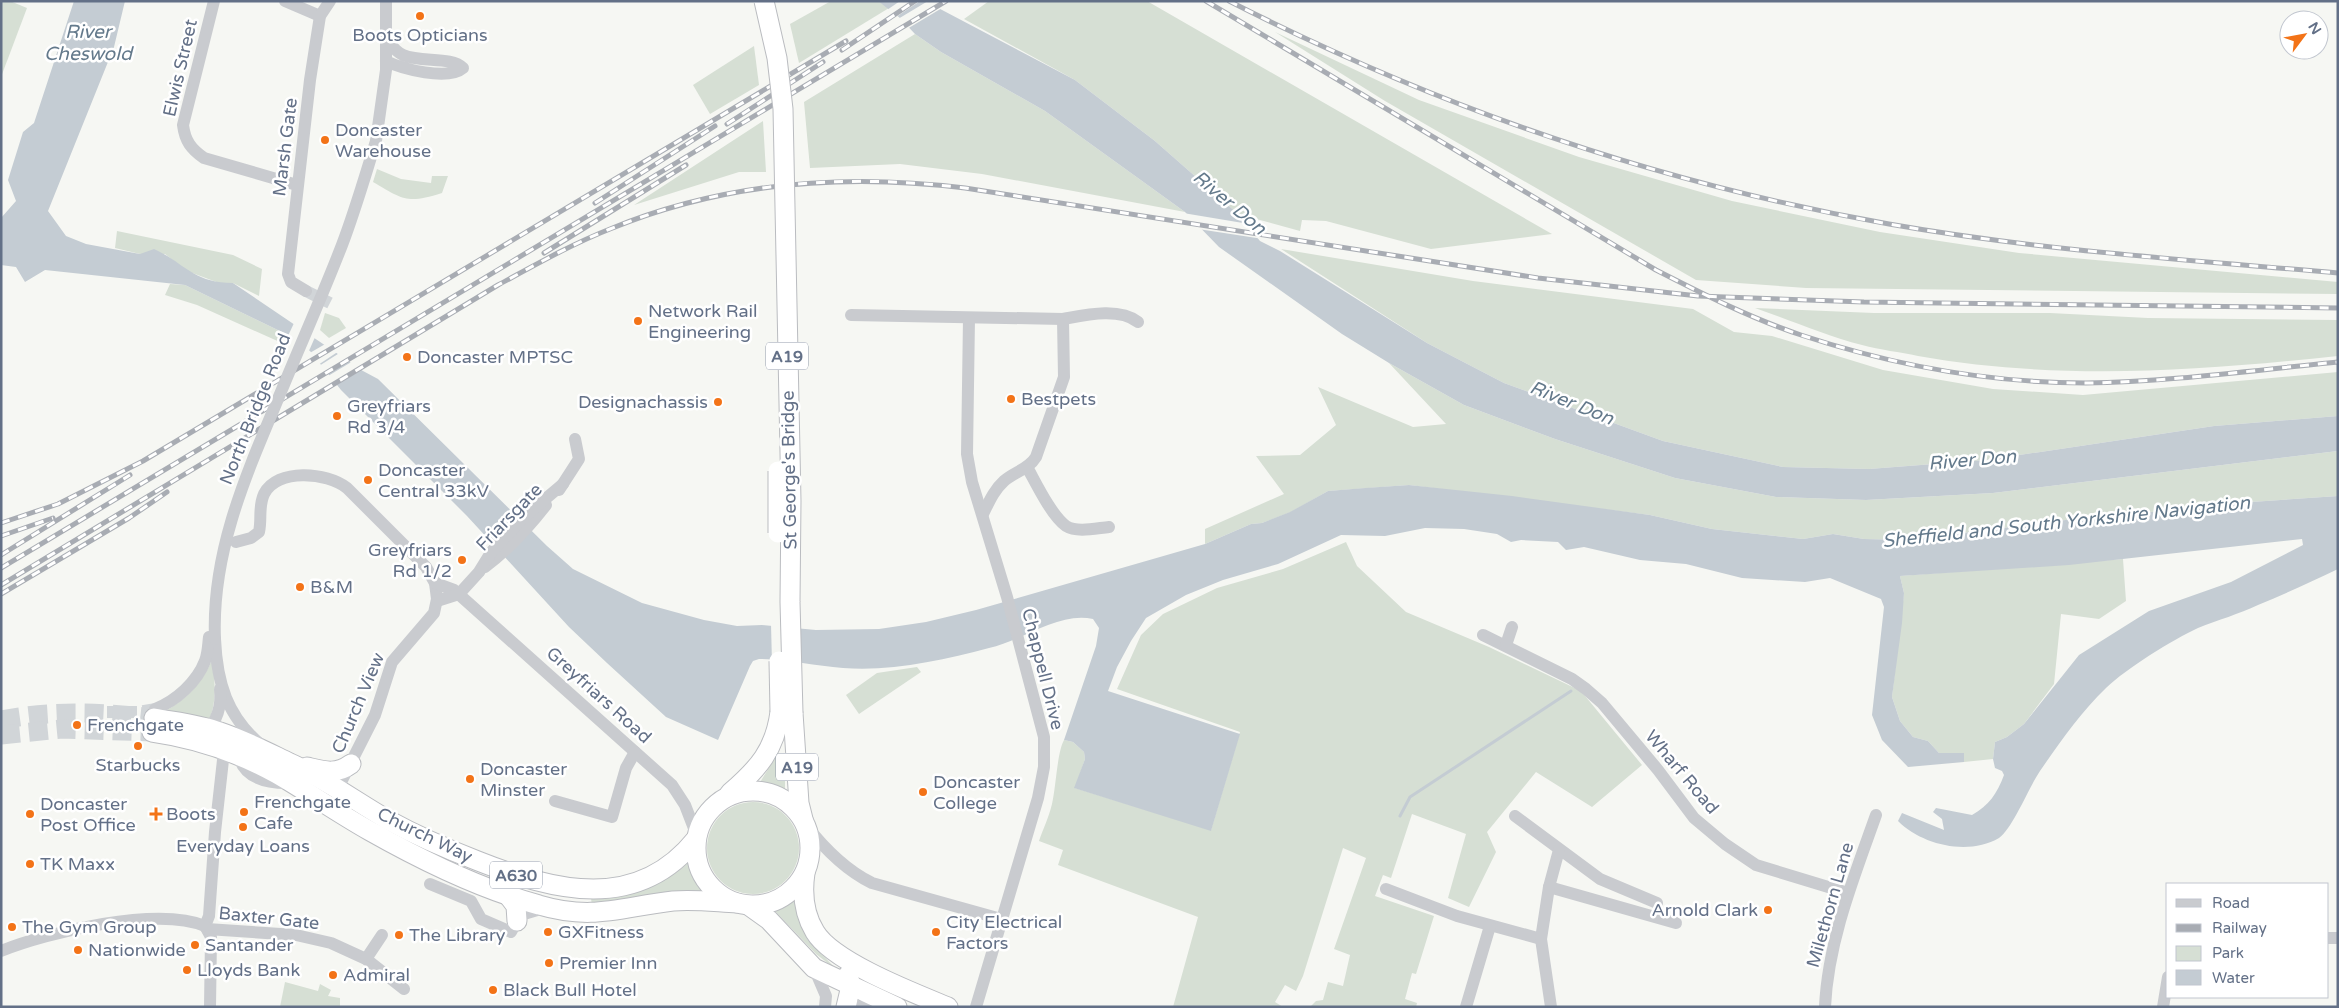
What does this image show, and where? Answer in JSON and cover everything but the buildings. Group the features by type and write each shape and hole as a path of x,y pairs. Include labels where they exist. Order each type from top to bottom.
{"highway":[{"name":"St George's Bridge","path":"751,1 766,67 772,122 786,712 799,803 804,822"},
{"name":"St George's Bridge","path":"725,797 754,773 764,760 786,712 791,501 783,109 777,58 764,1"},
{"name":"Church Way","path":"153,720 210,729 238,738 285,761 334,798 430,862 506,894 551,908 576,913 600,913 676,901 742,904"},
{"name":"A630","path":"153,720 197,742"},
{"name":"Church Way","path":"197,742 232,754 292,783 390,821 456,852 522,877 566,888 609,887 647,878 675,862 696,838"},
{"path":"285,761 326,772 344,769 351,764"},
{"path":"846,1007 851,986 847,974 821,945 809,921 804,901 803,888 811,848 804,822 796,809 775,795 750,790 725,797 712,807 702,821 696,838 696,857 702,875 720,895 742,904 774,925 814,968 851,986 893,1005"},
{"path":"742,904 765,904 782,898 796,887 806,872"},
{"path":"506,894 516,906 517,921"},
{"path":"815,933 824,944 849,960 882,978 948,1007"}],"street":[{"name":"Elwis Street","path":"214,1 183,125 188,144 194,152 204,158 297,185"},
{"path":"286,1 320,16"},
{"name":"Marsh Gate","path":"306,291 291,282 288,274 297,185 320,16 330,1"},
{"name":"North Bridge Road","path":"153,720 196,676 206,659 212,638 216,588 224,546 246,473 342,244 373,140 385,78 386,1"},
{"path":"386,39 403,55 429,61 455,62 464,68 456,73 440,74 400,68 386,61"},
{"path":"429,61 437,67 440,74"},
{"path":"851,316 1063,319 1087,314 1123,314 1131,316 1138,322"},
{"name":"Chappell Drive","path":"969,318 967,454 971,477 1007,597 1044,737 1044,768 1038,798 976,1007"},
{"path":"983,514 998,487 1009,477 1027,467 1036,457 1064,377 1063,319"},
{"name":"Friarsgate","path":"459,594 495,554 564,484 579,459 575,439"},
{"path":"1027,467 1056,514 1067,526 1076,529 1109,527"},
{"path":"236,542 256,535 260,528 260,505 265,492 279,479 292,475 313,477 344,486 426,567 436,592 459,594"},
{"path":"971,477 986,489 998,487"},
{"name":"Greyfriars Road","path":"436,592 448,586 459,594 662,775 685,805 696,838"},
{"name":"Church View","path":"334,798 375,714 392,662 433,616 436,592"},
{"path":"1506,645 1512,627"},
{"name":"Wharf Road","path":"1483,635 1572,679 1602,703 1658,770 1694,818 1725,844 1756,865 1848,893"},
{"name":"North Bridge Road","path":"212,638 218,671 226,697 237,721 256,740 285,761"},
{"path":"197,742 210,729 219,711 221,699 218,671"},
{"path":"555,802 612,817 626,768 635,752"},
{"path":"210,1007 211,937 206,927 210,916 215,832 232,754"},
{"name":"Milethorn Lane","path":"1825,1007 1826,977 1848,893 1876,815"},
{"path":"1515,816 1600,879 1658,903"},
{"path":"804,822 828,850 862,878 872,883 1001,919"},
{"path":"1551,1007 1541,939 1548,887 1559,850"},
{"path":"430,884 471,902 481,918 510,931 514,930 517,921 530,911 551,908"},
{"path":"1548,887 1676,923"},
{"path":"1386,889 1457,916 1541,939"},
{"name":"Baxter Gate","path":"1,951 37,938 133,921 177,918 193,921 206,927 311,938 332,943 366,958 404,989"},
{"path":"1466,1007 1490,926"},
{"path":"366,958 382,935"},
{"path":"814,968 826,996 825,1007"},
{"path":"2164,1007 2166,992"},
{"path":"854,1007 893,1005"}],"green space":[{"path":"1,1 10,1 27,8 1,77"},
{"path":"831,1 878,1 889,8 799,63 790,24"},
{"path":"989,1 1147,1 1552,234 1431,249 1326,221 1302,220 1300,231 1238,214 1155,141 1075,80 964,19"},
{"path":"1275,32 1419,100 1579,157 1732,201 1880,232 2019,253 2338,282 2338,294 1806,288 1696,280 1385,101"},
{"path":"915,34 941,52 1045,111 1185,212 982,174 900,164 810,168 804,102"},
{"path":"754,46 759,85 710,114 693,85"},
{"path":"763,121 766,172 739,172 634,205"},
{"path":"377,169 401,179 431,183 432,176 448,176 442,193 413,199 399,196 373,182"},
{"path":"117,231 233,255 262,269 259,296 233,283 219,283 187,271 165,254 140,254 115,248"},
{"path":"1281,249 1473,281 1693,309 1734,332 1772,336 1883,370 1993,389 2083,395 2338,372 2338,416 2214,426 1986,460 1869,469 1783,467 1663,441 1504,383 1427,343"},
{"path":"170,284 185,285 286,334 282,343 197,305 165,295"},
{"path":"1755,308 1874,313 2050,313 2148,318 2338,320 2338,356 2180,369 2076,371 2023,369 1970,364 1869,347 1835,337"},
{"path":"325,313 339,318 346,328 329,338 320,330"},
{"path":"1389,363 1464,405 1555,439 1675,478 1776,497 1866,500 1993,493 2338,451 2338,496 2251,502 2173,512 2128,512 1909,540 1864,539 1833,534 1803,539 1712,529 1650,515 1409,485 1328,491 1291,512 1262,523 1251,524 1205,544 1205,529 1284,494 1256,456 1300,455 1336,425 1318,387 1413,427 1446,424"},
{"path":"1346,542 1357,566 1406,612 1489,647 1581,691 1642,765 1592,807 1536,772 1487,832 1496,852 1469,907 1448,898 1466,834 1412,814 1391,878 1383,875 1375,896 1434,916 1416,974 1412,973 1405,999 1417,1003 1416,1007 1310,1007 1316,1001 1323,1000 1328,982 1343,986 1350,955 1334,949 1366,858 1343,848 1303,976 1296,991 1285,985 1275,1002 1283,1007 1173,1007 1198,917 1058,865 1063,850 1039,841 1052,804 1058,761 1064,740 1073,742 1084,752 1085,759 1075,788 1211,830 1240,732 1117,689 1141,635 1163,614 1217,588 1283,569"},
{"path":"2123,559 2126,601 2099,619 2061,614 2054,684 2024,724 2007,737 1995,742 1993,759 1964,762 1964,753 1939,753 1928,741 1913,737 1900,721 1892,697 1904,593 1900,576"},
{"path":"211,662 213,664 215,694 208,723 164,712 192,691"},
{"path":"917,667 921,672 859,714 846,695 877,673"},
{"path":"778,753 785,757 785,794 759,784"},
{"path":"753,802 770,806 785,816 795,831 799,848 795,865 785,880 770,890 753,894 736,890 721,880 711,865 707,848 711,831 721,816 736,806"},
{"path":"688,863 692,874 704,892 592,907 591,898 631,892 655,884 677,872"},
{"path":"793,896 801,926 808,940 838,971 816,954 772,908"},
{"path":"285,982 318,991 320,984 331,990 328,996 340,998 340,1007 280,1007"}],"water":[{"path":"74,1 125,1 114,47 48,211 66,236 86,244 140,254 154,249 208,280 233,283 363,371 378,379 547,546 573,569 642,603 704,620 737,626 762,625 816,630 879,629 926,622 976,610 1205,544 1251,524 1262,523 1290,512 1328,491 1409,485 1512,496 1650,515 1712,529 1803,539 1833,534 1864,539 1909,540 2128,512 2173,512 2251,502 2338,496 2338,569 2251,608 2187,633 2137,663 2106,688 2071,728 2040,771 2010,826 2004,833 1999,838 1974,846 1960,847 1932,842 1908,829 1898,821 1902,813 1944,830 1942,819 1933,812 1936,808 1972,815 1978,811 1992,798 2004,775 2002,771 1995,768 1993,759 1995,742 2007,737 2024,724 2079,655 2149,611 2231,582 2303,545 2302,539 2069,565 1900,576 1904,593 1892,697 1900,721 1913,737 1928,741 1939,753 1964,753 1964,762 1908,767 1882,740 1872,715 1884,607 1881,599 1830,578 1805,582 1742,578 1686,564 1640,560 1584,547 1566,550 1558,542 1521,540 1511,542 1497,534 1464,529 1425,528 1385,536 1341,535 1278,564 1223,580 1186,595 1146,618 1117,667 1108,691 1240,734 1211,831 1074,788 1085,759 1084,752 1073,742 1064,740 1096,646 1099,628 1093,619 1067,619 989,648 935,661 898,667 843,668 759,659 753,661 750,666 718,740 666,717 607,663 569,627 467,516 341,390 310,351 286,334 185,285 45,270 25,282 16,267 1,265 1,218 16,201 8,180 23,132 34,123"},
{"path":"878,1 925,1 1075,80 1155,141 1238,214 1260,241 1280,251 1427,343 1504,383 1663,441 1783,467 1869,469 1986,460 2214,426 2338,416 2338,451 1993,493 1866,500 1776,497 1675,478 1555,439 1464,405 1389,363 1342,334 1219,247 1185,212 1045,111 941,52 915,34 900,18"}],"pier":[{"path":"900,1 920,1 896,17 887,10"},
{"path":"928,1 942,8 907,29 898,19"},
{"path":"1183,213 1249,224 1263,239 1198,229"},
{"path":"295,321 316,335 308,353 287,338"},
{"path":"327,343 339,351 318,365 308,354"},
{"path":"341,352 351,360 326,375 319,366"},
{"path":"353,361 363,369 336,385 328,376"},
{"path":"771,624 799,626 800,666 772,663"}],"waterway":[{"path":"1400,816 1410,797 1571,691"}],"tunnel":[{"path":"306,291 330,303"},
{"path":"107,712 139,712 155,709"},
{"path":"1,720 58,713 115,714 154,718"},
{"path":"1,735 62,729 152,732"}],"railway":[{"path":"842,50 915,1"},
{"path":"1,568 946,1"},
{"path":"1206,1 1656,270 1745,313 1835,346 1942,370 1978,376 2050,382 2086,383 2149,380 2338,362"},
{"path":"1229,1 1308,40 1469,108 1634,164 1718,187 1803,207 1889,224 2000,241 2057,248 2338,273"},
{"path":"1,523 58,504 143,461 846,41"},
{"path":"727,124 823,62"},
{"path":"595,203 715,126"},
{"path":"544,253 686,165"},
{"path":"1,585 498,285 554,255 610,229 653,213 740,191 784,185 874,181 965,188 1538,278 1698,296 1864,302 2338,308"},
{"path":"1,555 130,475"},
{"path":"1,594 129,518 167,492"},
{"path":"1,536 53,518"}],"place":[{"name":"Boots Opticians","path":"420,16"},
{"name":"Doncaster Warehouse","path":"325,140"},
{"name":"Network Rail Engineering","path":"638,321"},
{"name":"Doncaster MPTSC","path":"407,357"},
{"name":"Bestpets","path":"1011,399"},
{"name":"Designachassis","path":"718,402"},
{"name":"Greyfriars Rd 3/4","path":"337,416"},
{"name":"Doncaster Central 33kV","path":"368,480"},
{"name":"Greyfriars Rd 1/2","path":"462,560"},
{"name":"B&M","path":"300,587"},
{"name":"Frenchgate","path":"77,725"},
{"name":"Starbucks","path":"138,746"},
{"name":"Doncaster Minster","path":"470,779"},
{"name":"Doncaster College","path":"923,792"},
{"name":"Frenchgate Cafe","path":"244,812"},
{"name":"Doncaster Post Office","path":"30,814"},
{"name":"Boots","path":"156,814"},
{"name":"Everyday Loans","path":"243,827"},
{"name":"TK Maxx","path":"30,864"},
{"name":"Arnold Clark","path":"1768,910"},
{"name":"The Gym Group","path":"12,927"},
{"name":"GXFitness","path":"548,932"},
{"name":"City Electrical Factors","path":"936,932"},
{"name":"The Library","path":"399,935"},
{"name":"Santander","path":"195,945"},
{"name":"Nationwide","path":"78,950"},
{"name":"Premier Inn","path":"549,963"},
{"name":"Lloyds Bank","path":"187,970"},
{"name":"Admiral","path":"333,975"},
{"name":"Black Bull Hotel","path":"493,990"}],"water label":[{"name":"River Cheswold","path":"88,42"},
{"name":"River Don","path":"1230,202"},
{"name":"River Don","path":"1572,402"},
{"name":"River Don","path":"1972,459"},
{"name":"Sheffield and South Yorkshire Navigation","path":"2066,521"}]}
